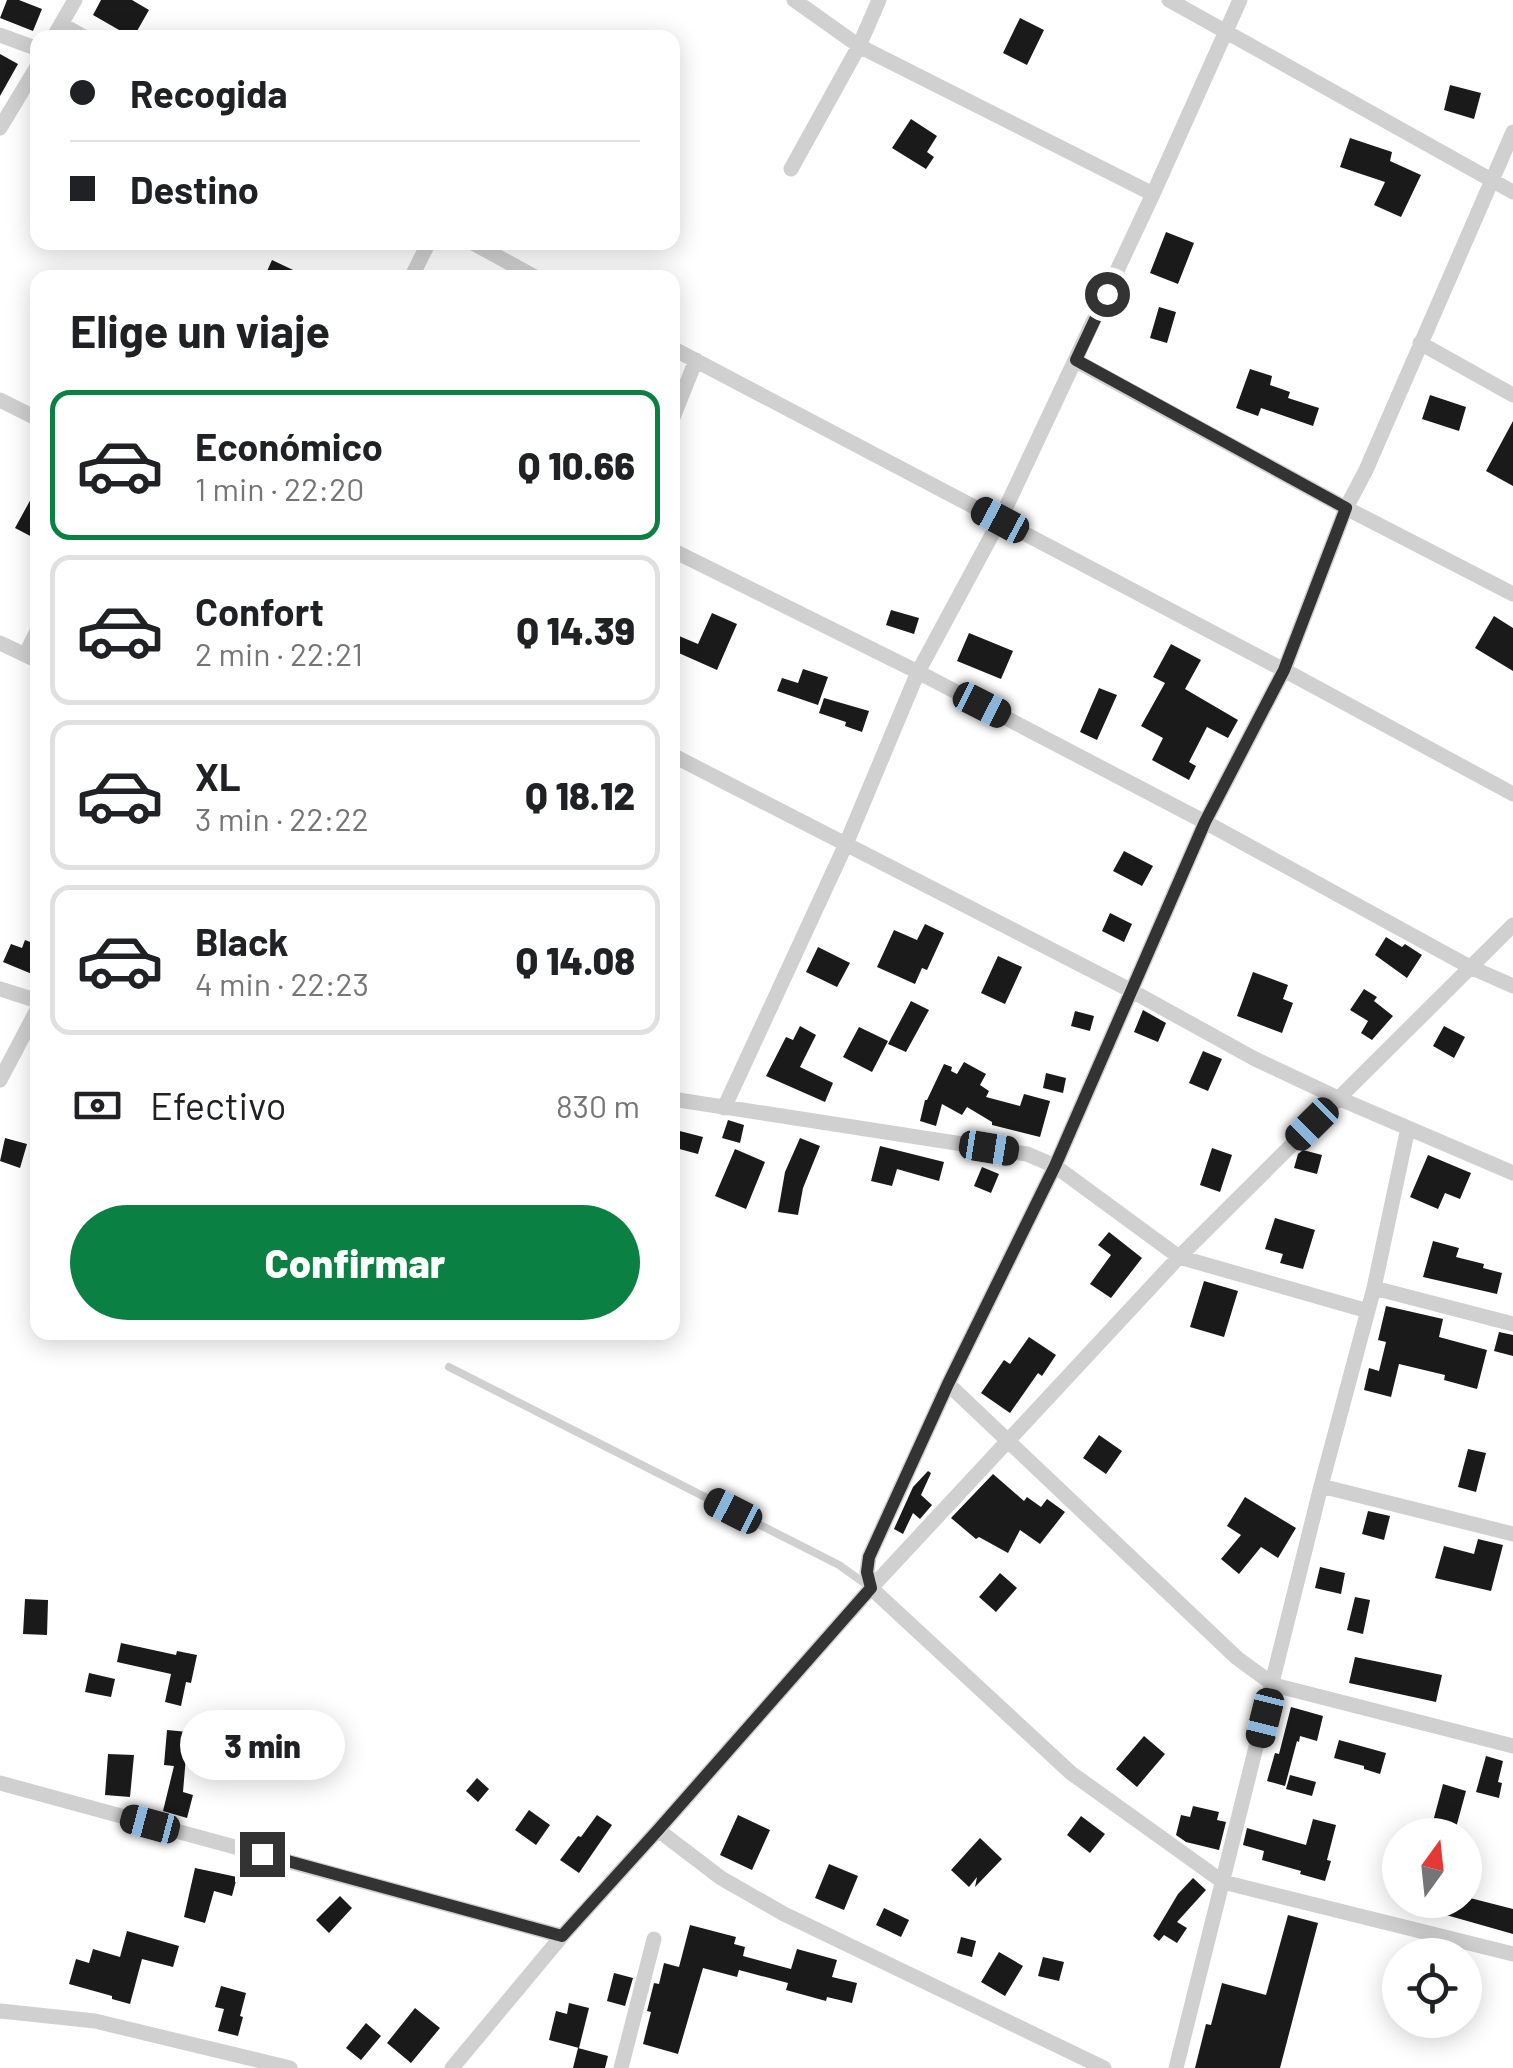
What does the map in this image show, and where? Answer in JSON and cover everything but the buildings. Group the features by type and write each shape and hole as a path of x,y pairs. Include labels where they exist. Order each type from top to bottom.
{"street":[{"path":"58,30 75,0"},
{"path":"794,0 859,46 1153,194"},
{"path":"791,169 859,46 879,0"},
{"path":"1169,0 1513,192"},
{"path":"724,1108 846,844 918,672 1000,520 1240,0"},
{"path":"0,35 30,47"},
{"path":"0,128 30,78"},
{"path":"1513,132 1346,508 1284,670 1205,822 1055,1166 948,1384 869,1557 867,1572 871,1588 1071,1773 1223,1882 1513,1954"},
{"path":"486,250 523,270"},
{"path":"1420,342 1513,395"},
{"path":"680,352 1513,794"},
{"path":"680,400 696,360"},
{"path":"1076,360 1346,508 1513,594"},
{"path":"0,400 30,415"},
{"path":"680,554 918,672 1205,822 1470,968 1513,986"},
{"path":"0,642 30,657"},
{"path":"680,759 1130,990 1255,1059 1513,1173"},
{"path":"452,2068 562,1936 1008,1440 1180,1257 1513,925"},
{"path":"0,989 30,1002"},
{"path":"0,1080 30,1021"},
{"path":"680,1100 1027,1154 1055,1166 1180,1257 1368,1311"},
{"path":"1176,2068 1374,1288 1408,1128"},
{"path":"1374,1288 1513,1324"},
{"path":"948,1384 1237,1658 1274,1685 1513,1746"},
{"path":"1322,1486 1513,1534"},
{"path":"0,1783 562,1936"},
{"path":"658,1830 721,1878 784,1914 1104,2068"},
{"path":"620,2068 654,1939"},
{"path":"0,2012 95,2021 290,2068"}],"lane":[{"path":"449,1367 840,1565 871,1588"}],"route":[{"path":"262,1854 562,1936 871,1588 869,1557 1055,1166 1205,822 1284,670 1346,508 1076,360 1107,294"}]}
